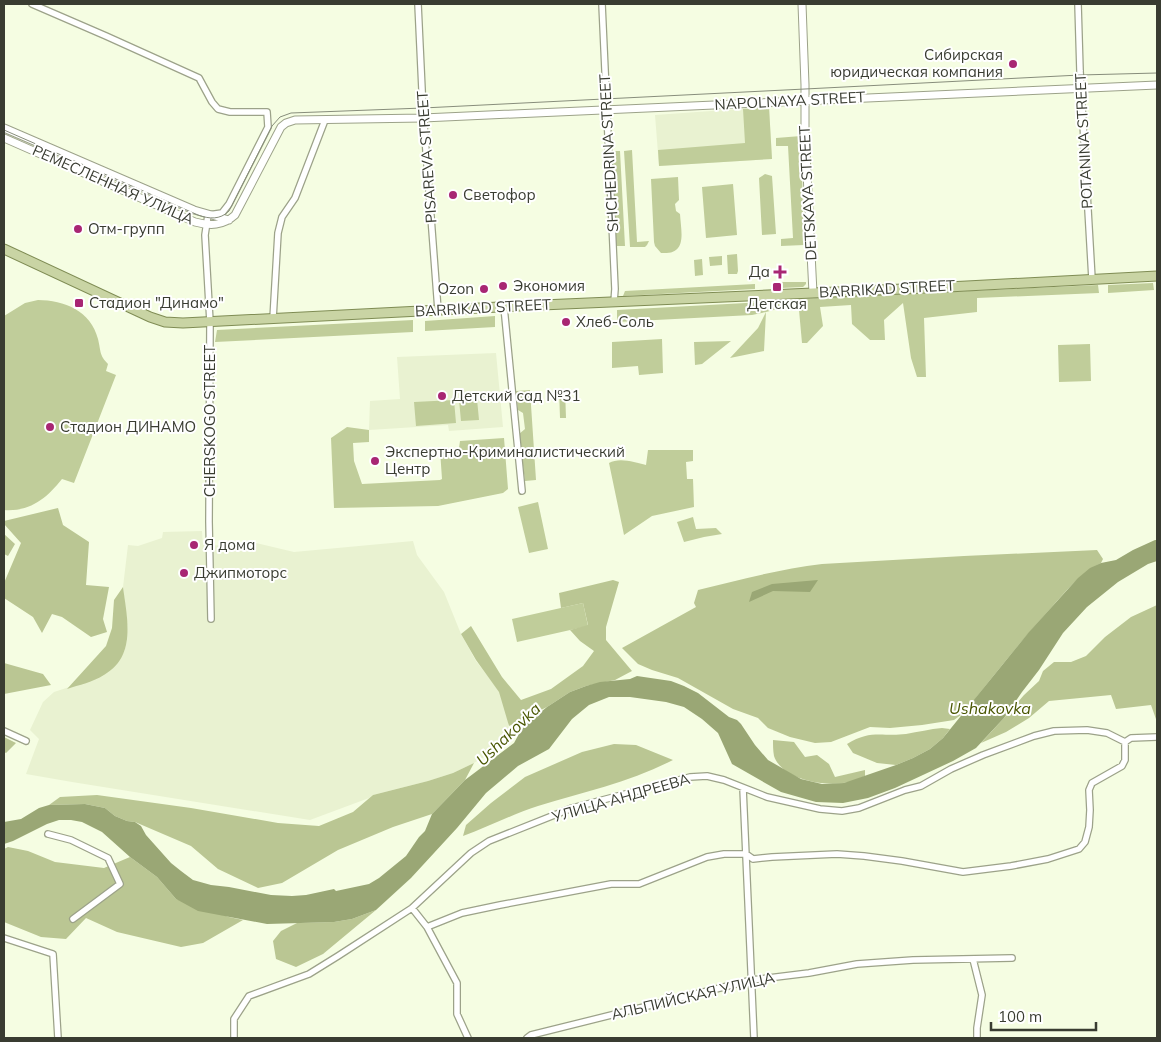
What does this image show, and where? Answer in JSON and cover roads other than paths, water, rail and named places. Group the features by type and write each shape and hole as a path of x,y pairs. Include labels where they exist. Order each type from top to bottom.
{"main road":[{"name":"BARRIKAD STREET","path":"4,249 150,317 165,322 183,323 1157,276"}],"street":[{"path":"32,4 199,78 218,109 230,112 267,112 268,128 229,204 222,213 208,215"},
{"name":"PISAREVA STREET","path":"418,4 438,310"},
{"name":"SHCHEDRINA STREET","path":"602,4 615,285 614,302"},
{"name":"DETSKAYA STREET","path":"802,4 804,100 814,293"},
{"name":"POTANINA STREET","path":"1078,4 1092,279"},
{"name":"NAPOLNAYA STREET","path":"229,220 239,209 281,127 295,120 424,118 1157,84"},
{"path":"273,319 278,233 282,217 295,198 325,120"},
{"path":"4,128 186,207 229,220"},
{"name":"РЕМЕСЛЕННАЯ УЛИЦА","path":"4,138 196,222 222,224 229,220"},
{"name":"CHERSKOGO STREET","path":"208,215 205,234 210,322 211,619"},
{"path":"504,307 522,491"},
{"name":"УЛИЦА АНДРЕЕВА","path":"234,1038 234,1020 249,996 309,974 412,908 480,846 572,808 690,777 706,776 724,780 767,797 820,809 842,811 859,808 905,790 921,786 950,769 983,755 1034,736 1054,731 1087,730 1106,733 1125,742"},
{"path":"4,731 26,741"},
{"path":"427,927 462,914 611,884 639,884 707,857 724,854 746,854 753,859 772,856 837,854 864,856 963,872 1048,859 1080,849 1085,842 1089,827 1089,790 1092,783 1122,766 1125,760 1125,742 1131,738 1157,737"},
{"path":"743,788 754,1038"},
{"path":"48,834 71,840 108,858 120,884 73,919"},
{"path":"412,908 427,927 457,983 456,1014 468,1038"},
{"path":"4,938 53,954 58,1038"},
{"name":"АЛЬПИЙСКАЯ УЛИЦА","path":"527,1038 531,1035 752,980 809,973 857,964 913,960 1012,958"},
{"path":"972,959 982,995 977,1038"}],"water":[{"name":"Ushakovka","path":"1157,540 1157,561 1148,564 1118,582 1087,607 1063,633 1004,718 976,748 895,788 868,798 843,803 816,802 781,792 732,764 718,733 684,707 666,702 630,697 609,697 589,705 572,719 549,749 518,766 486,793 411,878 376,910 352,919 334,922 267,924 198,911 176,899 157,877 130,857 102,832 82,822 59,820 4,844 4,822 21,819 39,808 49,805 85,804 105,808 115,816 135,822 141,826 146,835 171,863 193,880 211,885 271,895 292,896 334,889 336,891 369,884 406,856 425,831 432,814 465,780 514,743 527,723 547,707 570,692 586,686 600,682 630,679 637,676 671,681 698,693 729,717 737,720 768,760 801,779 822,784 844,783 896,765 930,749 943,738 1029,632 1078,578 1090,568 1101,563 1116,560"},
{"path":"818,580 810,592 773,591 749,602 752,592 772,584"}],"tram line":[{"path":"4,130 198,215 214,218 222,216 229,211 272,126 280,117 291,113 1080,75 1157,73"}],"place":[{"name":"Сибирская юридическая компания","path":"1013,64"},
{"name":"Светофор","path":"453,195"},
{"name":"Отм-групп","path":"78,229"},
{"name":"Да","path":"780,272"},
{"name":"Экономия","path":"503,286"},
{"name":"Детская","path":"777,287"},
{"name":"Ozon","path":"484,289"},
{"name":"Стадион \"Динамо\"","path":"79,303"},
{"name":"Хлеб-Соль","path":"566,322"},
{"name":"Детский сад №31","path":"442,396"},
{"name":"Стадион ДИНАМО","path":"50,427"},
{"name":"Экспертно-Криминалистический Центр","path":"375,461"},
{"name":"Я дома","path":"194,545"},
{"name":"Джипмоторс","path":"184,573"}]}
